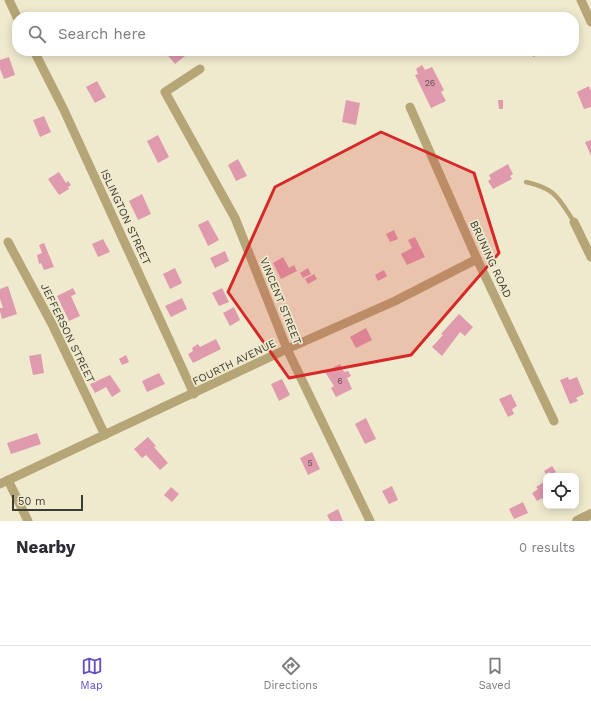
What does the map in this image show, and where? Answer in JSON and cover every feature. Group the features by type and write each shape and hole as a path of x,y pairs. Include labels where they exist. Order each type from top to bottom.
{"street":[{"path":"9,0 15,12"},
{"path":"581,0 591,22"},
{"name":"ISLINGTON STREET","path":"37,56 63,108 194,394"},
{"name":"VINCENT STREET","path":"200,68 165,92 235,218 287,349 370,521"},
{"name":"BRUNING ROAD","path":"410,107 478,259 554,420"},
{"path":"574,222 591,257"},
{"name":"JEFFERSON STREET","path":"8,242 52,324 105,436"},
{"name":"FOURTH AVENUE","path":"4,482 105,436 287,349 395,301 478,259"},
{"path":"4,482 28,521"},
{"path":"579,520 591,514"}],"lane":[{"path":"526,182 541,185 555,193 574,222"}],"highlighted area":[{"path":"381,132 474,173 499,253 411,355 289,378 228,292 275,187"}],"building":[{"path":"168,56 185,56 175,64"},
{"path":"9,57 15,75 4,79 0,69 0,60"},
{"path":"422,65 425,70 432,67 444,90 441,92 446,101 431,108 415,75 418,74 416,69"},
{"path":"97,81 106,97 95,103 86,87"},
{"path":"589,86 591,91 591,107 584,109 577,92"},
{"path":"346,100 360,103 356,125 342,122"},
{"path":"498,100 503,100 503,109 499,109"},
{"path":"44,116 51,132 40,137 33,120"},
{"path":"158,135 169,157 158,163 147,141"},
{"path":"591,140 591,156 585,142"},
{"path":"238,159 247,176 236,181 228,165"},
{"path":"508,164 513,174 510,176 512,179 493,189 488,181 491,179 489,175"},
{"path":"59,172 66,183 68,181 71,185 68,187 69,189 59,195 48,179"},
{"path":"142,194 151,214 138,220 129,201"},
{"path":"208,220 219,240 208,246 198,225"},
{"path":"394,230 398,239 390,242 386,234"},
{"path":"415,237 425,257 407,265 401,254 412,248 408,240"},
{"path":"103,239 110,252 98,257 92,244"},
{"path":"44,243 54,267 44,270 41,263 39,264 37,255 42,253 39,245"},
{"path":"225,251 229,261 215,268 210,258"},
{"path":"283,257 289,268 294,265 297,271 281,279 273,263"},
{"path":"175,268 182,283 170,289 163,274"},
{"path":"308,268 311,274 303,278 300,273"},
{"path":"384,270 387,276 378,281 375,275"},
{"path":"314,274 317,279 308,284 305,279"},
{"path":"8,286 17,314 2,319 0,308 3,308 0,299 0,289"},
{"path":"73,288 76,294 71,296 80,316 69,321 57,296"},
{"path":"222,288 229,302 219,306 212,293"},
{"path":"182,298 187,309 171,317 165,306"},
{"path":"234,307 240,320 230,326 223,313"},
{"path":"459,314 473,327 465,336 460,332 442,356 432,347 443,335 441,334"},
{"path":"366,328 372,340 356,348 350,337"},
{"path":"216,339 221,349 193,363 188,354 193,351 192,348 198,344 200,347"},
{"path":"41,354 44,373 33,375 29,356"},
{"path":"126,355 129,362 122,365 119,359"},
{"path":"340,364 344,372 348,371 351,376 347,378 352,389 336,397 331,388 334,386 325,372"},
{"path":"159,373 165,384 147,392 142,381"},
{"path":"110,375 121,391 112,397 106,387 95,393 90,384"},
{"path":"568,377 569,380 577,377 584,394 576,398 578,401 570,404 560,380"},
{"path":"282,379 290,395 279,401 271,384"},
{"path":"511,394 517,406 512,409 514,414 508,417 499,399"},
{"path":"366,418 376,439 365,444 355,424"},
{"path":"37,433 41,444 11,454 7,443"},
{"path":"148,437 156,446 154,447 168,463 160,470 146,455 142,458 134,449"},
{"path":"312,452 320,469 308,475 300,458"},
{"path":"552,466 556,472 545,473 544,471"},
{"path":"543,483 543,500 542,498 537,501 532,493 538,489 536,487"},
{"path":"392,486 398,500 389,504 382,491"},
{"path":"171,487 179,494 172,502 164,495"},
{"path":"523,502 528,513 514,519 509,509"},
{"path":"338,509 343,521 330,521 327,515"}]}
